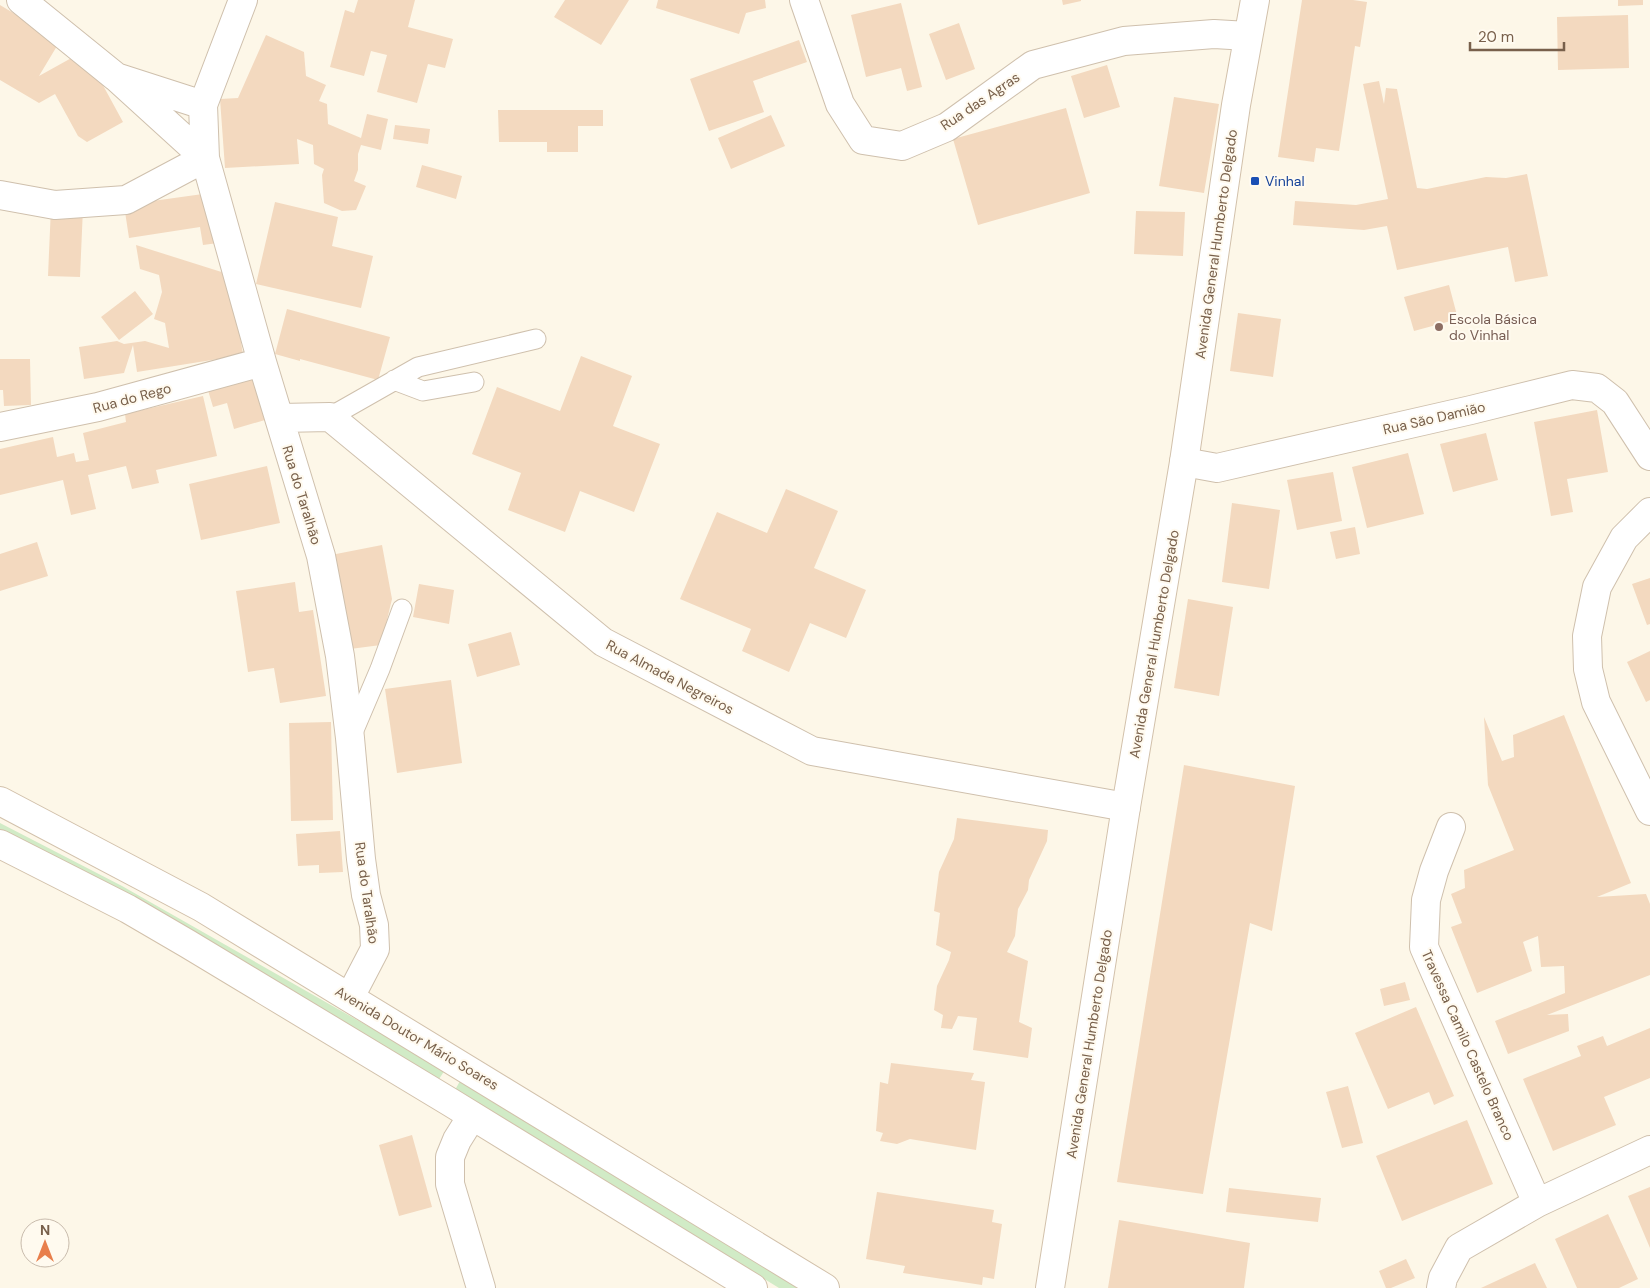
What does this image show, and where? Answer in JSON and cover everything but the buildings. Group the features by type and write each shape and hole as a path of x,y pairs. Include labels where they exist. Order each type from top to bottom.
{"street":[{"path":"0,194 55,205 126,200 205,158 116,77 21,0"},
{"name":"Rua do Taralhão","path":"243,0 203,105 205,158 262,362 321,556 340,656 350,738 361,859 366,895 374,926 375,949 350,997"},
{"name":"Rua das Agras","path":"804,0 840,104 863,140 902,146 947,127 1033,65 1124,41 1214,34 1248,36"},
{"name":"Avenida General Humberto Delgado","path":"1050,1288 1126,807 1184,462 1236,105 1255,0"},
{"path":"116,77 203,105"},
{"name":"Rua do Rego","path":"0,427 98,408 262,362"},
{"name":"Rua São Damião","path":"1184,462 1217,468 1572,385 1597,388 1615,402 1650,456"},
{"path":"280,418 330,417"},
{"name":"Rua Almada Negreiros","path":"330,417 602,642 812,751 1126,807"},
{"path":"1650,512 1624,538 1597,587 1587,636 1588,669 1596,702 1650,811"},
{"name":"Avenida Doutor Mário Soares","path":"0,801 201,907 826,1288"},
{"name":"Travessa Camilo Castelo Branco","path":"1451,827 1434,871 1426,900 1424,947 1537,1203"},
{"path":"0,844 128,909 180,939 753,1288"},
{"path":"472,1116 457,1140 450,1157 450,1184 481,1288"},
{"path":"1441,1288 1443,1278 1459,1248 1537,1203 1650,1150"}],"lane":[{"path":"330,417 418,367 536,339"},
{"path":"394,380 423,391 474,382"},
{"path":"350,738 380,669 402,609"}],"green space":[{"path":"0,823 122,886 445,1070 439,1079 116,894 0,834"},
{"path":"460,1081 798,1288 779,1288 455,1090"}],"place":[{"name":"Vinhal","path":"1255,181"},
{"name":"Escola Básica do Vinhal","path":"1439,327"}]}
